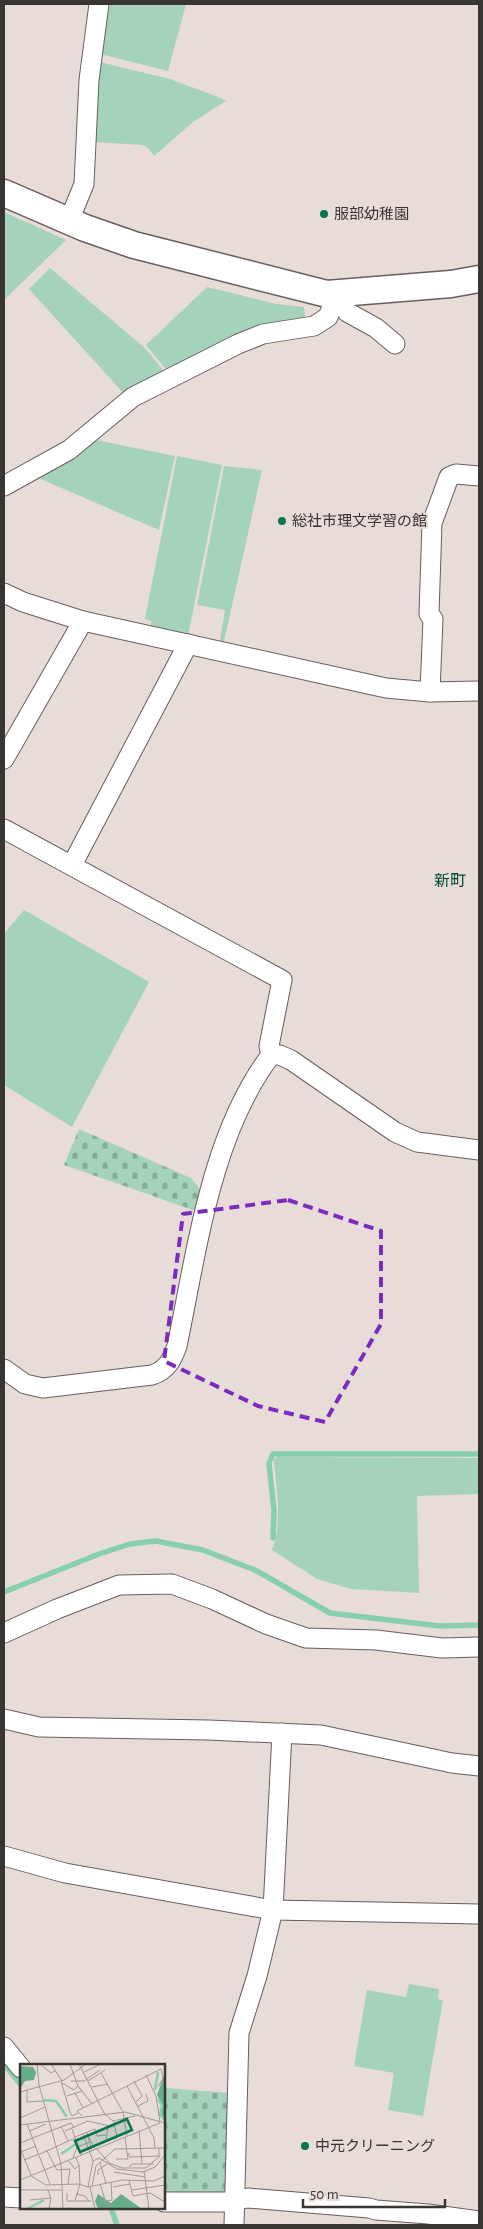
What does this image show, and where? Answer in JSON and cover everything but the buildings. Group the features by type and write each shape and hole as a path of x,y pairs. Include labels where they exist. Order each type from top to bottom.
{"street":[{"path":"69,221 84,184 89,80 99,4"},
{"path":"4,193 69,221 134,245 327,294 451,284 479,279"},
{"path":"337,294 347,312 376,328 395,344"},
{"path":"4,486 69,450 134,397 168,379 238,344 263,334 314,326 328,317 337,294"},
{"path":"430,692 433,619 429,614 432,524 449,477 456,474 479,476"},
{"path":"4,593 23,602 84,620 386,688 430,692 479,691"},
{"path":"4,759 84,620"},
{"path":"72,865 188,644"},
{"path":"4,829 282,980 269,1046 271,1055 258,1072 242,1102 212,1178 177,1346 172,1360 167,1367 160,1373 152,1376 43,1388 25,1384 4,1369"},
{"path":"271,1055 280,1055 291,1060 395,1132 417,1142 479,1150"},
{"path":"4,1633 57,1609 119,1585 172,1584 212,1599 266,1624 306,1638 376,1640 442,1648 479,1647"},
{"path":"4,1719 39,1727 321,1735 452,1763 479,1766"},
{"path":"234,2225 239,2033 257,1976 274,1910 282,1733"},
{"path":"4,1856 65,1873 274,1910 479,1914"},
{"path":"4,2048 20,2067"},
{"path":"4,2197 20,2198"},
{"path":"165,2202 248,2198 368,2208 479,2221"}],"highlighted area":[{"path":"288,1200 381,1231 381,1324 325,1422 258,1406 164,1361 183,1214"}],"green space":[{"path":"108,4 186,4 168,71 100,54"},
{"path":"100,62 170,79 226,101 194,121 154,156 148,148 142,145 95,142 97,72"},
{"path":"4,212 66,240 4,300"},
{"path":"50,268 145,348 167,375 127,397 29,289"},
{"path":"207,287 276,304 304,307 306,323 169,373 146,345"},
{"path":"91,439 175,456 159,530 29,474"},
{"path":"177,456 222,465 188,636 150,627 152,621 145,619"},
{"path":"224,466 262,470 223,646 219,646 225,610 197,605"},
{"path":"24,910 149,982 72,1127 4,1085 4,934"},
{"path":"79,1129 191,1178 200,1189 196,1211 64,1165"},
{"path":"278,1457 479,1458 479,1494 417,1496 419,1593 351,1589 317,1579 272,1550 278,1517 274,1459"},
{"path":"409,1984 439,1989 438,1999 443,2000 423,2116 388,2110 394,2073 354,2066 367,1990 406,1997"},
{"path":"165,2088 230,2093 226,2194 165,2194"}],"waterway":[{"path":"273,1538 274,1511 269,1463 273,1454 479,1454"},
{"path":"4,1592 99,1554 130,1544 156,1541 203,1550 255,1570 330,1613 440,1626 479,1625"},
{"path":"4,2064 20,2084"},
{"path":"111,2209 117,2225"}],"place":[{"name":"服部幼稚園","path":"324,214"},
{"name":"総社市理文学習の館","path":"282,521"},
{"name":"中元クリーニング","path":"305,2146"}],"district":[{"name":"新町","path":"450,880"}]}
